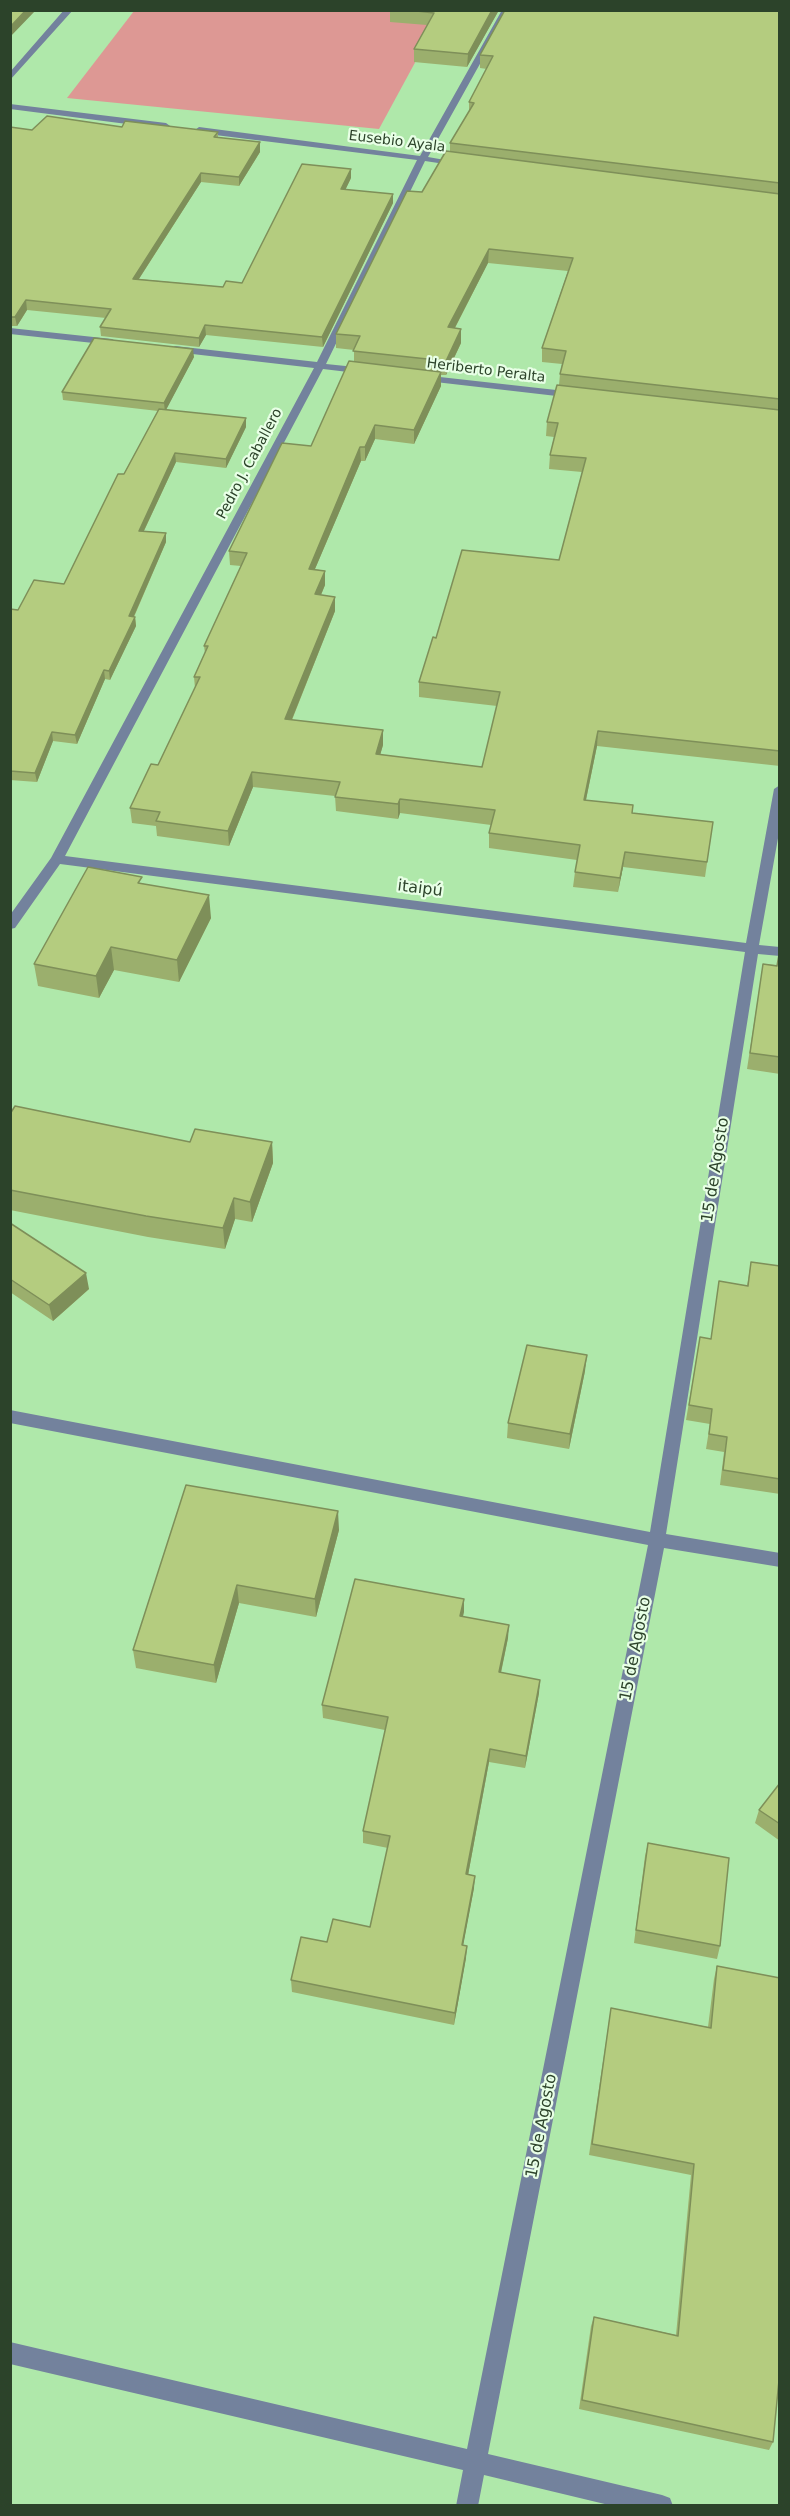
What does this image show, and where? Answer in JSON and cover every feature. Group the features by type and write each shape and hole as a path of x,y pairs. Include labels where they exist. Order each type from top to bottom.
{"street":[{"path":"10,78 69,10"},
{"name":"Pedro J. Caballero","path":"10,925 14,911 57,859 320,366 422,159 506,10"},
{"path":"10,106 175,127"},
{"name":"Eusebio Ayala","path":"187,129 470,165"},
{"path":"10,331 117,343"},
{"path":"165,348 379,373"},
{"name":"Heriberto Peralta","path":"414,377 591,397"},
{"name":"15 de Agosto","path":"467,2505 657,1540 752,948 780,789"},
{"name":"itaipú","path":"57,859 780,952"},
{"path":"10,1416 657,1540 780,1560"},
{"path":"10,2353 662,2505"}],"shaded area":[{"path":"134,11 443,11 379,129 67,98"}],"building":[{"path":"10,10 26,10 10,27"},
{"path":"408,10 492,10 468,54 414,49 434,13"},
{"path":"505,10 780,10 780,183 450,143 474,103 469,102 493,56 480,55"},
{"path":"47,116 122,127 125,121 218,132 214,137 260,142 239,177 201,173 133,279 223,287 226,281 242,283 302,164 351,169 341,189 393,194 322,337 205,325 199,338 100,327 111,309 26,300 15,317 10,317 10,127 32,130"},
{"path":"446,151 780,194 780,399 560,374 566,351 542,348 573,258 489,249 448,327 461,329 446,361 353,351 360,336 336,334 407,191 422,192"},
{"path":"94,338 193,349 164,403 62,392"},
{"path":"349,361 441,372 414,430 375,425 365,447 360,447 309,569 325,571 315,594 335,597 285,719 383,730 376,754 482,767 500,692 419,682 433,637 436,638 462,550 559,560 586,458 550,455 558,423 547,422 557,385 780,410 780,751 598,731 584,800 633,805 632,813 713,822 707,862 625,852 620,878 575,872 580,845 489,833 495,810 400,799 398,804 335,797 340,782 252,772 228,831 156,821 160,812 130,808 151,764 158,765 200,677 194,677 208,646 204,646 247,553 229,551 282,443 311,446"},
{"path":"159,409 246,418 226,459 175,453 139,531 166,533 129,616 135,617 109,671 104,670 75,735 52,732 35,773 10,771 10,609 18,610 34,580 64,584 118,474 124,474"},
{"path":"88,867 142,877 138,883 209,895 177,960 111,947 96,976 34,964"},
{"path":"780,949 780,1057 750,1053 763,964 777,966"},
{"path":"15,1106 190,1142 195,1129 272,1142 250,1202 234,1198 223,1228 10,1190 10,1114"},
{"path":"10,1223 86,1273 49,1305 10,1279"},
{"path":"751,1262 780,1266 780,1479 723,1470 727,1437 709,1434 712,1409 689,1405 700,1337 711,1339 719,1281 748,1286"},
{"path":"527,1345 587,1355 570,1434 508,1423"},
{"path":"186,1485 338,1511 315,1599 237,1585 214,1665 133,1650"},
{"path":"355,1579 464,1599 460,1616 509,1625 499,1672 540,1680 526,1756 490,1749 466,1874 475,1876 462,1945 467,1946 455,2013 291,1980 301,1937 327,1942 333,1919 370,1927 390,1836 363,1831 388,1717 322,1705"},
{"path":"780,1783 780,1824 759,1810"},
{"path":"648,1843 729,1858 720,1946 636,1930"},
{"path":"717,1966 780,1978 780,2370 773,2442 582,2400 594,2317 678,2336 694,2164 592,2144 611,2008 711,2028"}]}
